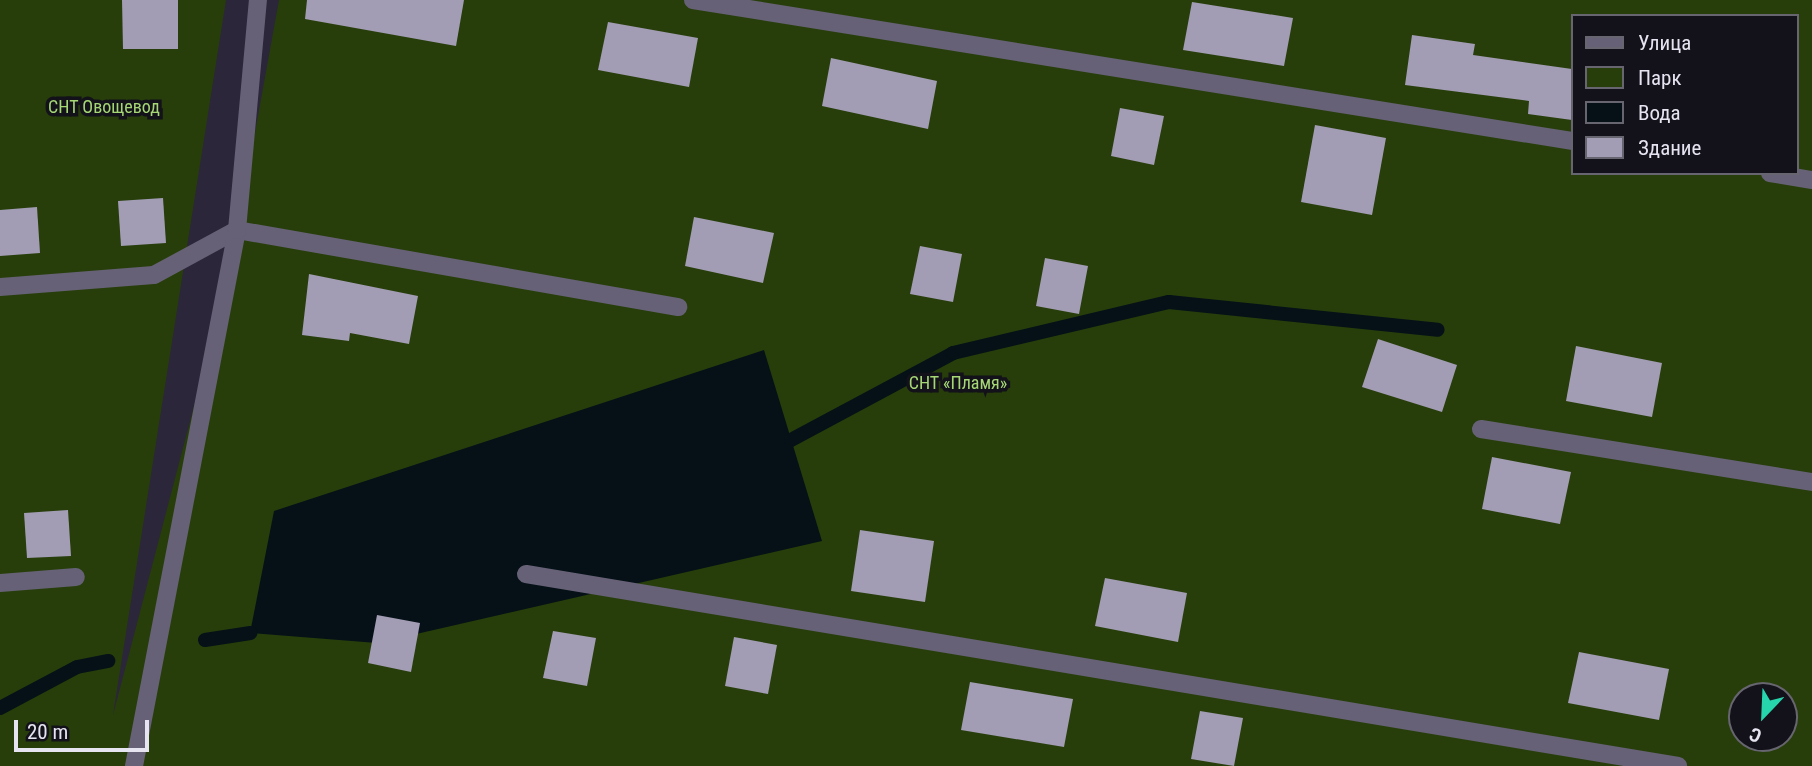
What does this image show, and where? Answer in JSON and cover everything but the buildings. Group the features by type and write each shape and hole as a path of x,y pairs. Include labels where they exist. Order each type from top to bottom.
{"street":[{"path":"134,766 237,230 258,0"},
{"path":"693,0 1570,141"},
{"path":"1782,175 1812,180"},
{"path":"0,287 154,275 237,230 678,307"},
{"path":"1481,429 1812,482"},
{"path":"526,574 1678,766"},
{"path":"0,583 76,577"}],"green space":[{"name":"СНТ «Пламя»","path":"0,0 226,0 113,715 231,265 279,0 1812,0 1812,766 0,766"}],"water":[{"path":"764,350 822,541 377,643 250,633 274,511"}],"waterway":[{"path":"791,440 953,353 1169,302 1438,330"},
{"path":"205,640 250,633"},
{"path":"0,708 77,667 108,661"}],"park label":[{"name":"СНТ Овощевод","path":"104,107"}]}
